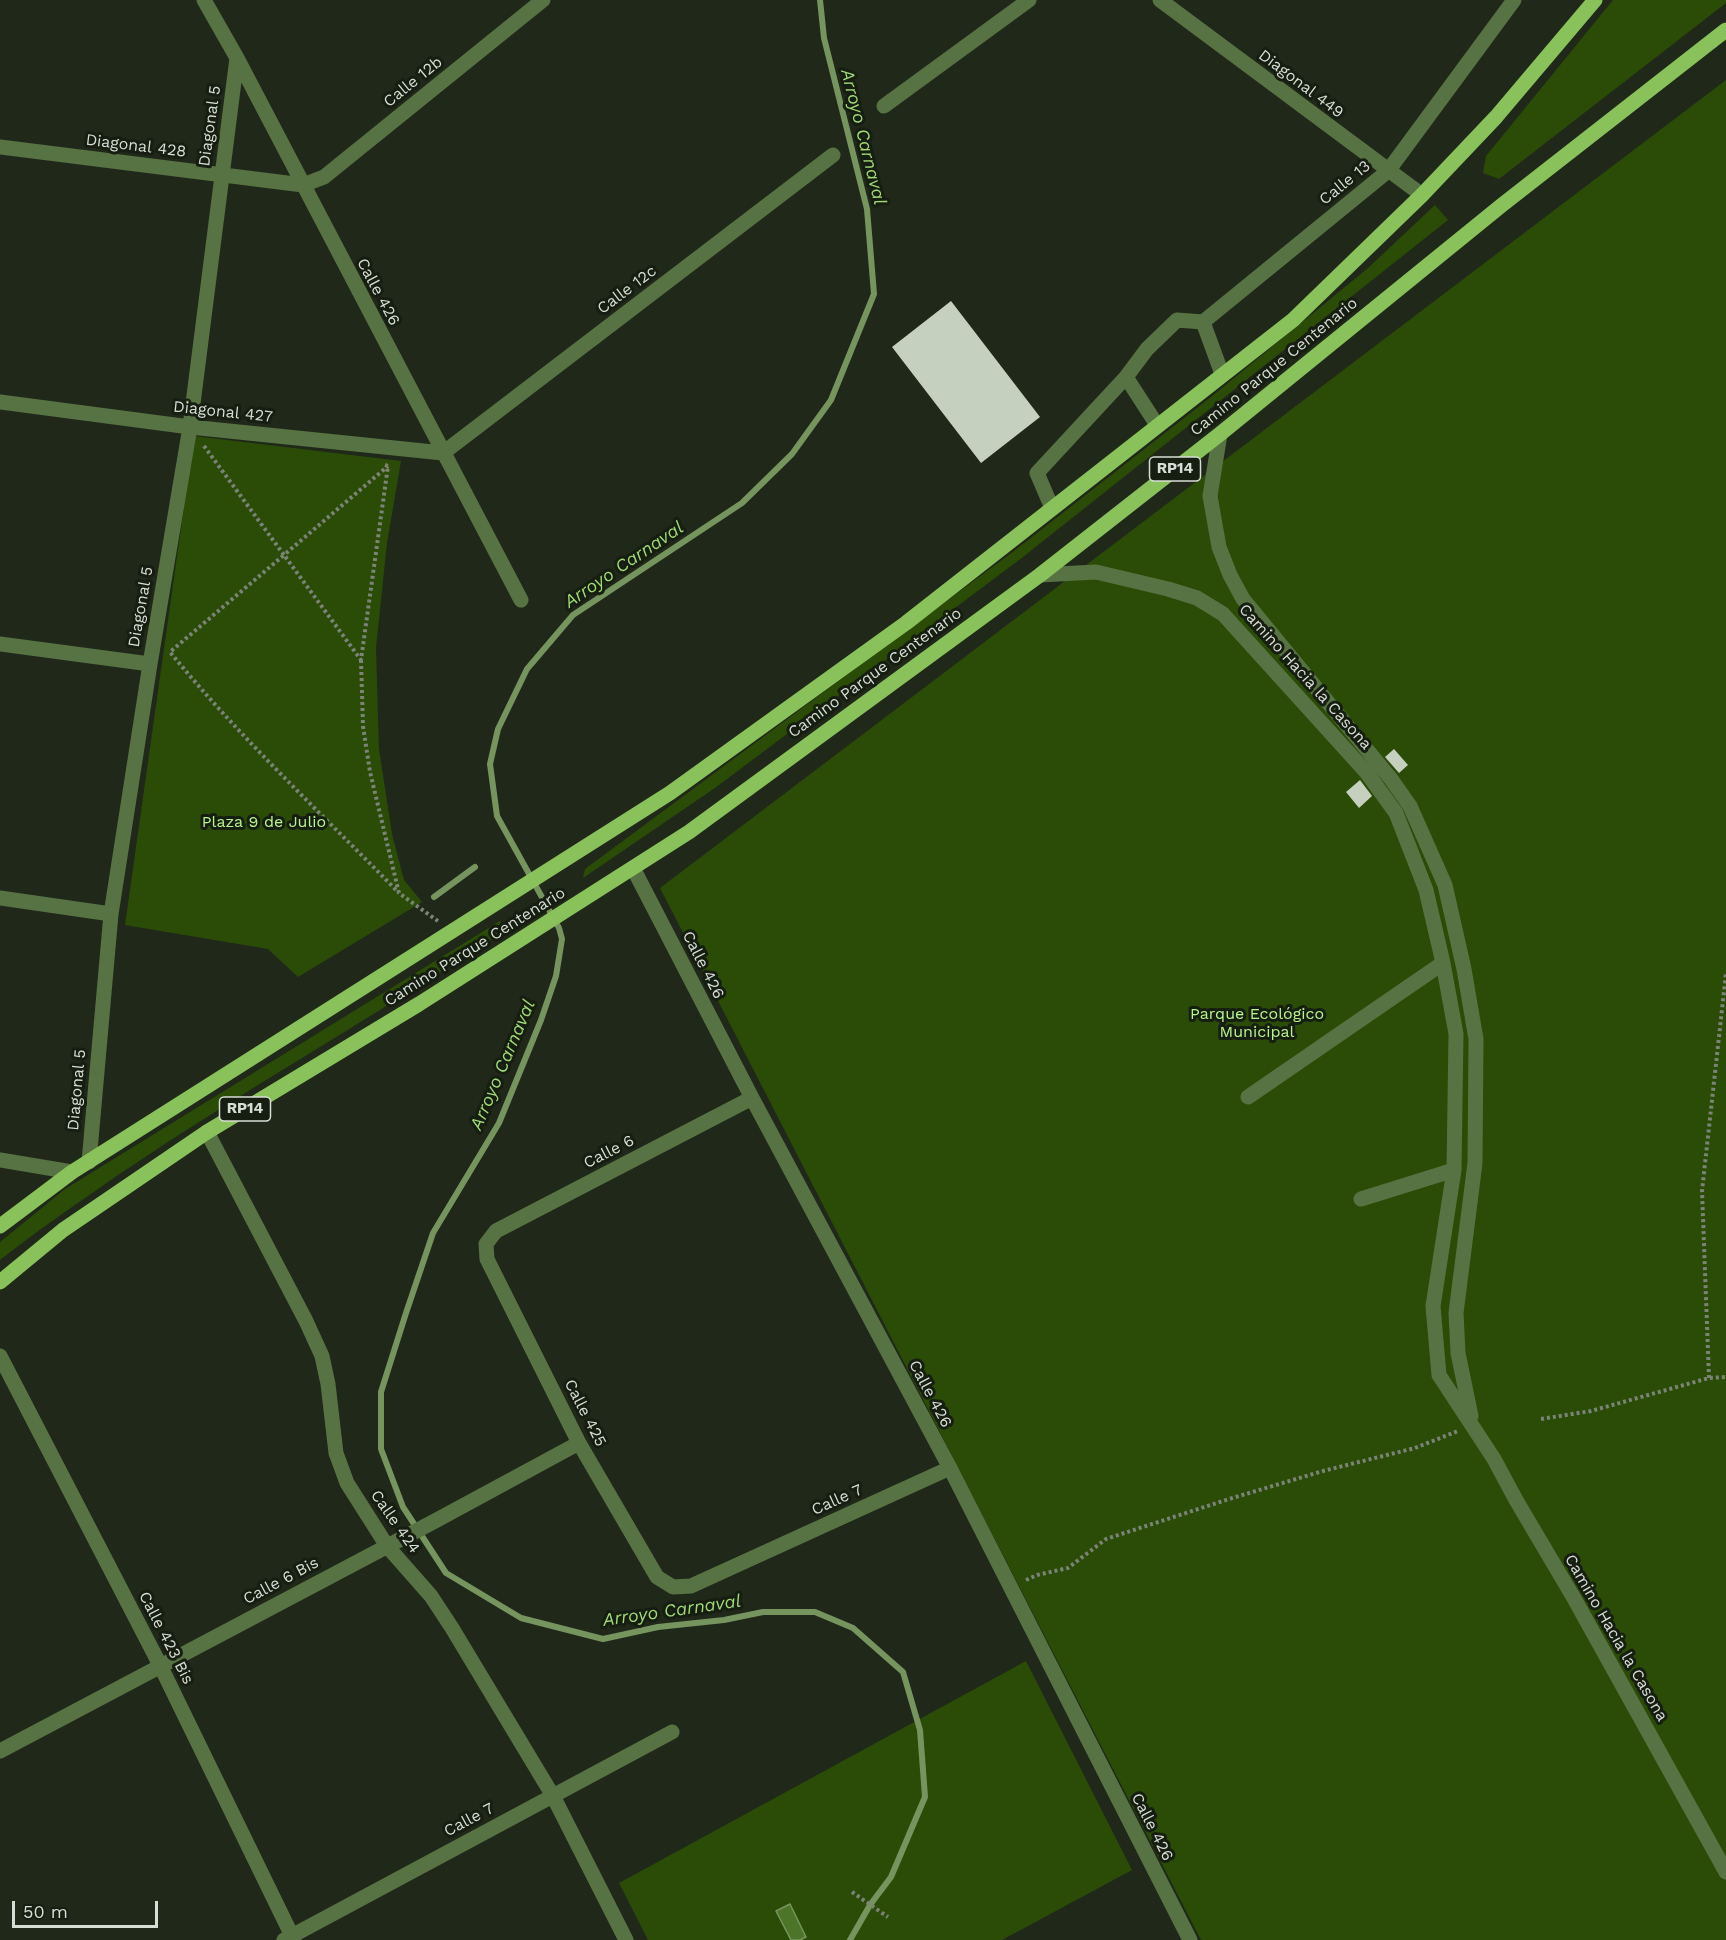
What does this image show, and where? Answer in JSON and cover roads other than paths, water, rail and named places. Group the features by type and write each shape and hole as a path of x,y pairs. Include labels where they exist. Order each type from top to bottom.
{"main road":[{"name":"Camino Parque Centenario","path":"0,1226 72,1172 670,793 896,630 1293,320 1422,195 1497,117 1595,0"},
{"name":"Camino Parque Centenario","path":"0,1282 63,1230 207,1132 419,1004 688,832 1040,575 1220,434 1502,205 1726,30"}],"street":[{"name":"Calle 426","path":"204,0 237,58 521,600"},
{"name":"Calle 12b","path":"303,185 324,177 543,0"},
{"path":"884,106 1029,0"},
{"name":"Diagonal 449","path":"1160,0 1422,195"},
{"name":"Calle 13","path":"1203,322 1388,171 1514,0"},
{"name":"Diagonal 5","path":"89,1162 111,914 190,427 237,58"},
{"name":"Diagonal 428","path":"0,147 303,185"},
{"name":"Calle 12c","path":"442,453 832,155"},
{"path":"1052,508 1037,473 1126,377 1147,350 1177,320 1203,322 1222,374"},
{"path":"1126,377 1158,425"},
{"name":"Diagonal 427","path":"0,402 190,427 442,453"},
{"name":"Camino Hacia la Casona","path":"1220,434 1210,496 1219,547 1230,575 1243,599 1373,767 1379,790 1396,813 1426,890 1456,1034 1454,1163 1433,1306 1439,1375 1473,1425 1575,1600 1726,1872"},
{"name":"Camino Hacia la Casona","path":"1040,575 1096,572 1197,598 1223,614 1373,767 1391,779 1410,806 1445,885 1464,969 1476,1039 1475,1153 1456,1313 1458,1353 1473,1425"},
{"path":"0,644 150,664"},
{"name":"Calle 426","path":"633,868 752,1098 950,1468 1190,1940"},
{"path":"0,898 111,914"},
{"path":"1248,1097 1444,968 1464,969"},
{"name":"Calle 6","path":"486,1244 496,1231 752,1098"},
{"name":"Calle 424","path":"207,1132 322,1356 328,1384 336,1453 347,1483 431,1596 553,1796 626,1940"},
{"path":"1361,1199 1475,1153"},
{"path":"0,1160 72,1172"},
{"name":"Calle 425","path":"486,1244 487,1258 579,1443 657,1577 673,1587"},
{"name":"Calle 423 Bis","path":"0,1356 160,1665 290,1939"},
{"name":"Calle 6 Bis","path":"0,1751 579,1443"},
{"name":"Calle 7","path":"673,1587 692,1586 950,1468"},
{"name":"Calle 7","path":"290,1939 672,1732"}],"waterway":[{"name":"Arroyo Carnaval","path":"820,0 824,38 867,209 874,294 831,400 792,454 742,503 573,615 527,669 498,729 490,764 497,816 559,928 562,939 556,976 541,1020 499,1123 433,1233 381,1392 381,1449 403,1507 446,1573 521,1618 603,1639 658,1627 724,1620 763,1612 815,1612 853,1628 903,1672 920,1730 925,1797 891,1877 870,1905 850,1940"},
{"path":"434,897 475,867"}],"park label":[{"name":"Plaza 9 de Julio","path":"264,822"},
{"name":"Parque Ecológico Municipal","path":"1257,1023"}]}
